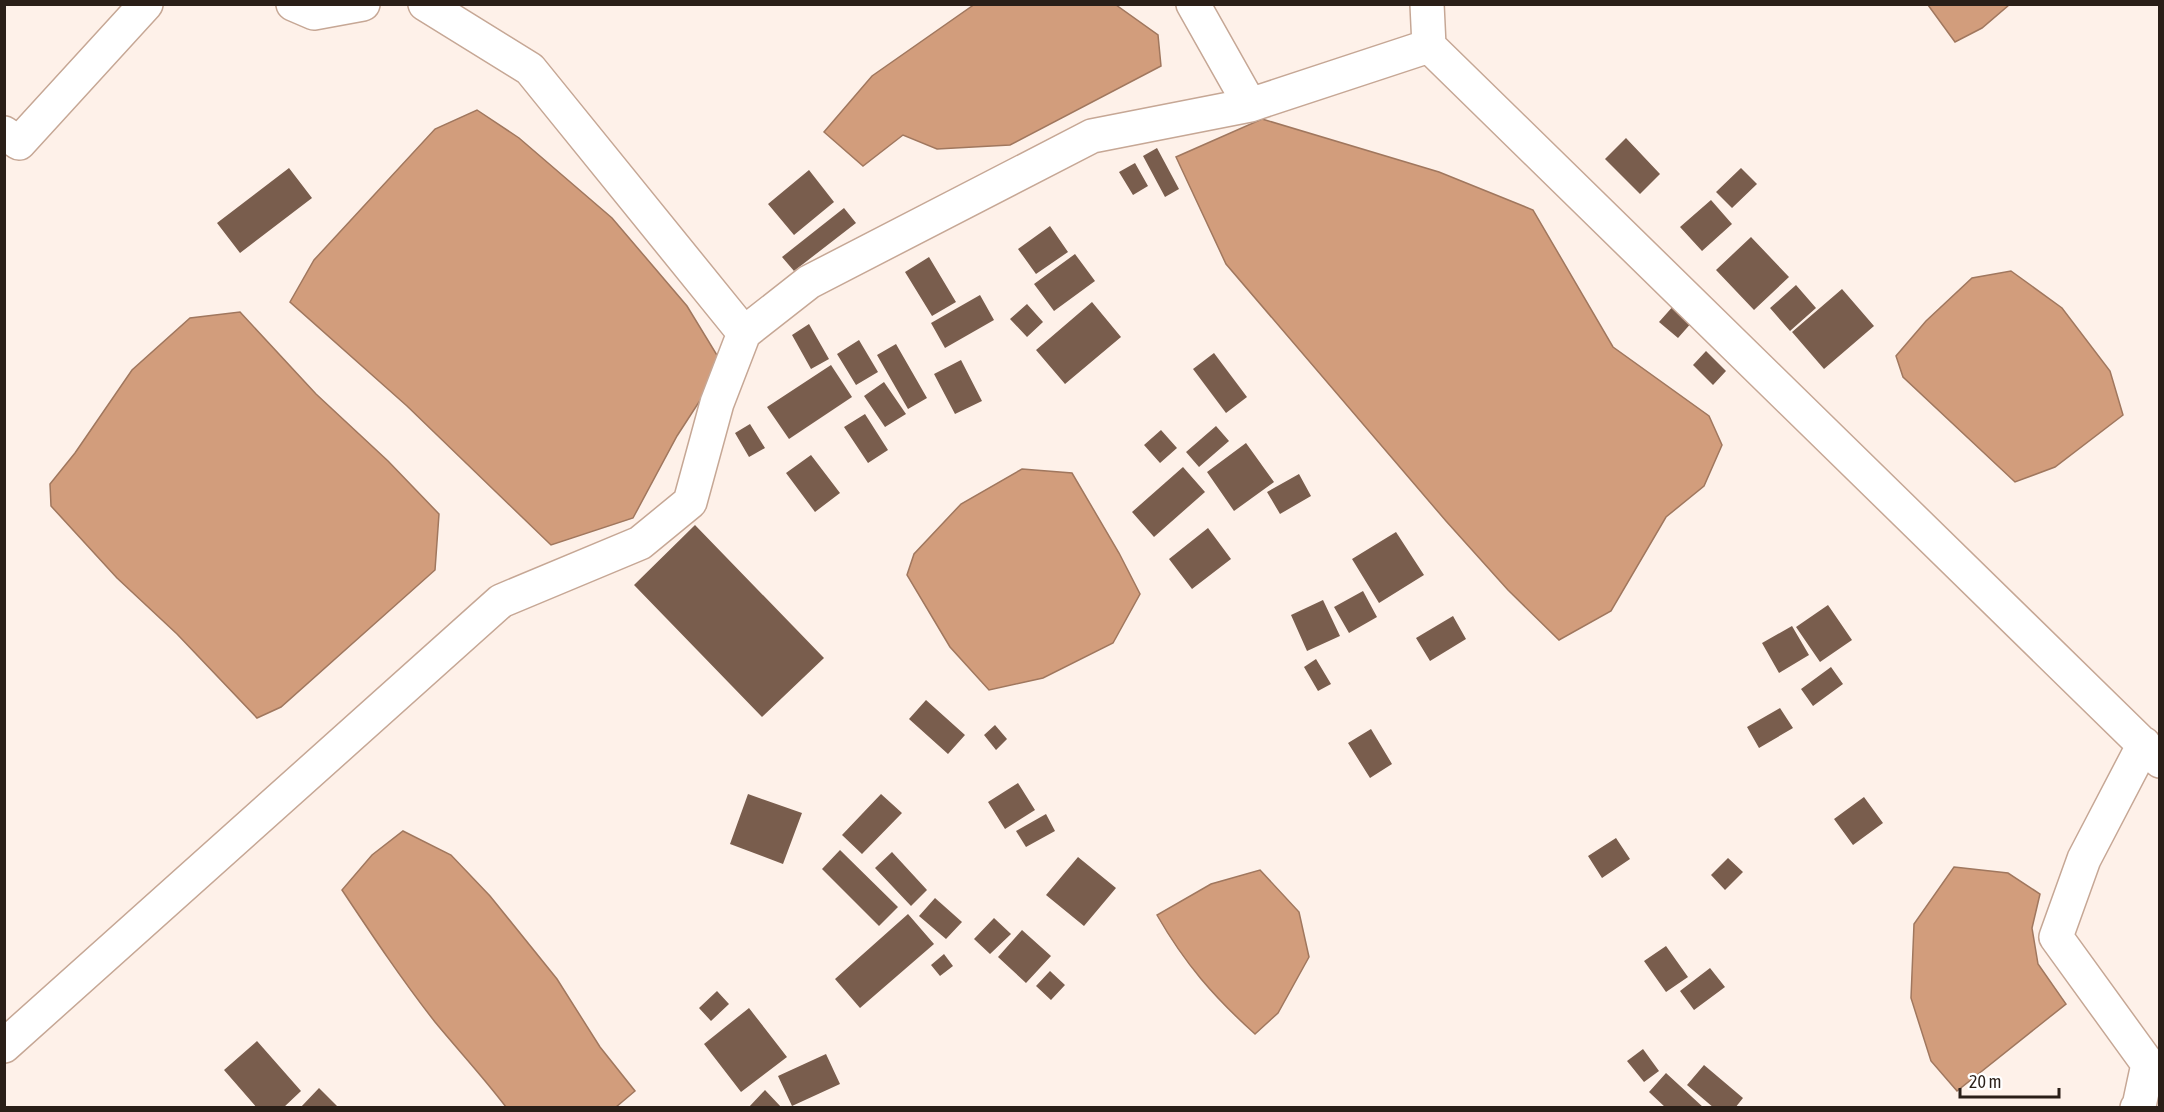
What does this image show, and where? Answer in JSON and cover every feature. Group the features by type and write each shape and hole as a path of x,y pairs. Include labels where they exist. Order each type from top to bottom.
{"street":[{"path":"4,133 19,143 146,4"},
{"path":"292,4 314,13 363,4"},
{"path":"425,4 530,69 744,333"},
{"path":"1193,4 1250,105"},
{"path":"1427,4 1428,46 2152,753 2084,859 2056,937 2148,1064 2137,1107"},
{"path":"4,1046 501,602 640,543 690,502 717,403 744,333 809,282 1092,136 1250,105 1428,46"}],"shaded area":[{"path":"975,4 1116,5 1158,35 1161,66 1010,145 937,149 903,135 863,166 824,132 872,76"},
{"path":"1928,5 2009,5 1982,28 1955,42"},
{"path":"477,110 519,138 612,218 687,306 723,365 677,436 633,518 551,545 407,406 290,302 314,260 435,129"},
{"path":"1262,119 1439,172 1533,210 1613,347 1709,416 1722,445 1704,486 1666,517 1611,611 1559,640 1508,590 1446,521 1226,264 1176,157"},
{"path":"2011,271 2062,308 2110,371 2123,415 2055,467 2015,482 1903,377 1896,356 1926,321 1972,278"},
{"path":"240,312 316,394 388,461 439,514 435,570 281,707 257,718 177,634 117,578 51,506 50,484 75,453 132,370 190,318"},
{"path":"1022,469 1072,473 1140,594 1113,643 1043,678 989,690 950,647 907,575 914,554 961,504"},
{"path":"403,831 451,855 490,896 557,979 600,1047 635,1091 616,1107 506,1107 435,1022 342,890 372,855"},
{"path":"1954,867 2008,873 2040,894 2032,928 2038,964 2066,1004 1957,1091 1931,1061 1911,998 1914,924"},
{"path":"1260,870 1299,912 1309,957 1278,1013 1255,1034 1201,979 1178,949 1157,915 1211,884"}],"building":[{"path":"1626,138 1660,174 1640,194 1605,159"},
{"path":"1157,148 1179,189 1165,197 1143,156"},
{"path":"1135,163 1148,186 1133,195 1119,172"},
{"path":"289,168 312,198 240,253 217,223"},
{"path":"1741,168 1757,184 1732,208 1716,192"},
{"path":"809,170 834,202 794,235 768,204"},
{"path":"1711,200 1732,224 1702,251 1680,227"},
{"path":"844,208 856,223 794,271 782,257"},
{"path":"1050,226 1068,252 1036,274 1018,249"},
{"path":"1751,237 1789,277 1754,310 1716,270"},
{"path":"1075,254 1095,281 1054,311 1034,284"},
{"path":"929,257 956,302 932,316 905,272"},
{"path":"1796,285 1816,308 1790,331 1770,308"},
{"path":"1842,289 1874,326 1824,369 1792,332"},
{"path":"980,295 994,320 945,348 931,323"},
{"path":"1092,302 1121,337 1065,384 1036,350"},
{"path":"1027,304 1043,322 1027,337 1010,319"},
{"path":"1675,304 1693,321 1678,338 1659,322"},
{"path":"809,324 829,359 811,369 792,335"},
{"path":"859,340 878,372 856,385 837,354"},
{"path":"896,344 927,398 908,409 877,355"},
{"path":"1706,351 1726,371 1713,385 1693,365"},
{"path":"1214,353 1247,397 1226,413 1193,369"},
{"path":"961,360 982,401 955,414 934,374"},
{"path":"831,365 852,397 789,439 767,407"},
{"path":"884,382 906,414 885,427 864,396"},
{"path":"865,414 888,450 868,463 844,427"},
{"path":"750,424 765,448 749,457 735,433"},
{"path":"1216,426 1229,441 1199,467 1186,452"},
{"path":"1161,430 1177,448 1160,463 1144,445"},
{"path":"1246,443 1274,482 1234,511 1207,472"},
{"path":"811,455 840,493 815,512 786,473"},
{"path":"1183,467 1205,492 1154,537 1132,512"},
{"path":"1299,474 1311,496 1280,514 1267,492"},
{"path":"695,525 824,658 762,717 634,585"},
{"path":"1208,528 1231,559 1192,589 1169,559"},
{"path":"1396,532 1424,575 1379,603 1352,559"},
{"path":"1363,591 1377,617 1349,633 1334,607"},
{"path":"1323,600 1340,636 1307,651 1291,615"},
{"path":"1828,605 1852,640 1820,662 1796,627"},
{"path":"1453,616 1466,639 1430,661 1416,638"},
{"path":"1792,626 1809,655 1779,673 1762,643"},
{"path":"1316,659 1331,684 1318,691 1304,667"},
{"path":"1831,667 1843,684 1813,706 1801,689"},
{"path":"926,700 965,735 948,754 909,719"},
{"path":"1780,708 1793,728 1759,748 1747,727"},
{"path":"995,725 1007,739 996,750 984,735"},
{"path":"1371,729 1392,764 1370,778 1348,743"},
{"path":"1018,783 1035,810 1005,829 988,802"},
{"path":"748,794 802,813 783,864 730,844"},
{"path":"881,794 902,813 862,854 842,835"},
{"path":"1864,797 1883,823 1853,845 1834,819"},
{"path":"1046,814 1055,831 1026,847 1016,831"},
{"path":"1616,838 1630,859 1602,878 1588,856"},
{"path":"840,850 898,907 879,926 822,869"},
{"path":"892,852 927,890 911,906 875,868"},
{"path":"1078,857 1116,888 1084,926 1046,895"},
{"path":"1728,858 1743,872 1725,890 1711,875"},
{"path":"935,898 962,922 946,939 919,916"},
{"path":"908,914 934,944 860,1008 835,979"},
{"path":"994,918 1011,934 990,954 974,939"},
{"path":"1022,930 1051,956 1026,983 998,957"},
{"path":"1666,946 1688,977 1666,992 1644,961"},
{"path":"944,954 953,966 940,976 931,965"},
{"path":"1710,968 1725,987 1694,1010 1680,991"},
{"path":"1050,971 1065,985 1051,1000 1036,986"},
{"path":"717,991 729,1004 711,1021 699,1008"},
{"path":"749,1008 787,1057 741,1092 704,1044"},
{"path":"257,1041 301,1091 283,1108 257,1108 224,1070"},
{"path":"1643,1049 1659,1071 1644,1082 1627,1061"},
{"path":"826,1054 840,1084 792,1106 778,1076"},
{"path":"1704,1065 1743,1098 1735,1108 1714,1108 1687,1085"},
{"path":"1666,1073 1704,1108 1666,1108 1649,1092"},
{"path":"319,1088 339,1108 300,1108"},
{"path":"765,1090 782,1108 748,1108"}]}
